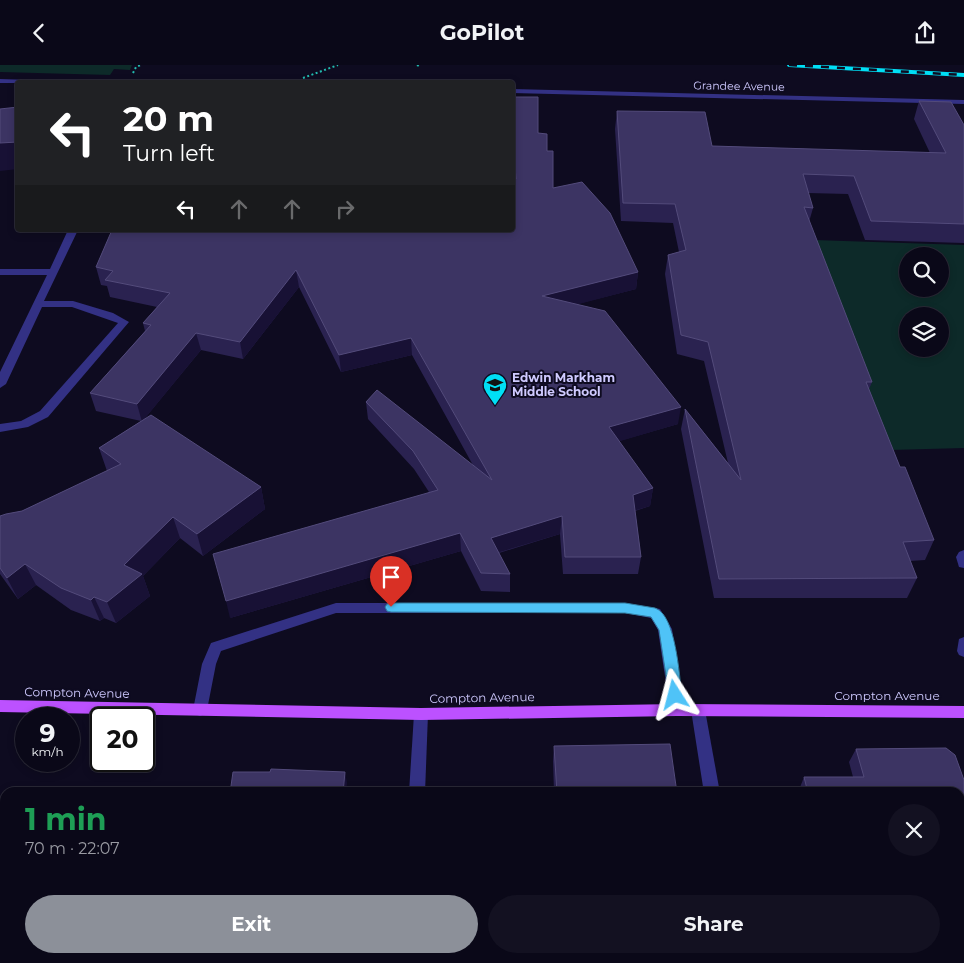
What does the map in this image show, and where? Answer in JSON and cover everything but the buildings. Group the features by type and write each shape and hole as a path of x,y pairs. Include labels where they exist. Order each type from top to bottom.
{"main road":[{"name":"Compton Avenue","path":"0,706 421,714 677,710 964,712"}],"street":[{"path":"0,81 15,81"},
{"name":"Grandee Avenue","path":"515,91 964,102"},
{"path":"0,384 72,232"},
{"path":"0,272 53,272"},
{"path":"0,428 24,424 44,414 124,322 109,315 73,304 38,304"},
{"path":"964,555 962,557 964,563"},
{"path":"200,710 210,664 216,647 336,608 456,607 625,608 655,613 665,629 677,710"},
{"path":"964,643 964,651"},
{"path":"698,710 711,787"},
{"path":"417,787 421,714"}],"path":[{"path":"133,73 136,67 141,65"},
{"path":"303,78 338,65"}],"green space":[{"path":"0,65 132,65 130,70 114,69 110,75 0,72"},
{"path":"814,240 964,245 964,448 890,450"}],"railway":[{"path":"789,65 964,75"}],"place":[{"name":"Edwin Markham Middle School","path":"495,406"}],"route":[{"path":"391,607 625,608 655,613 665,629 675,695"}]}
